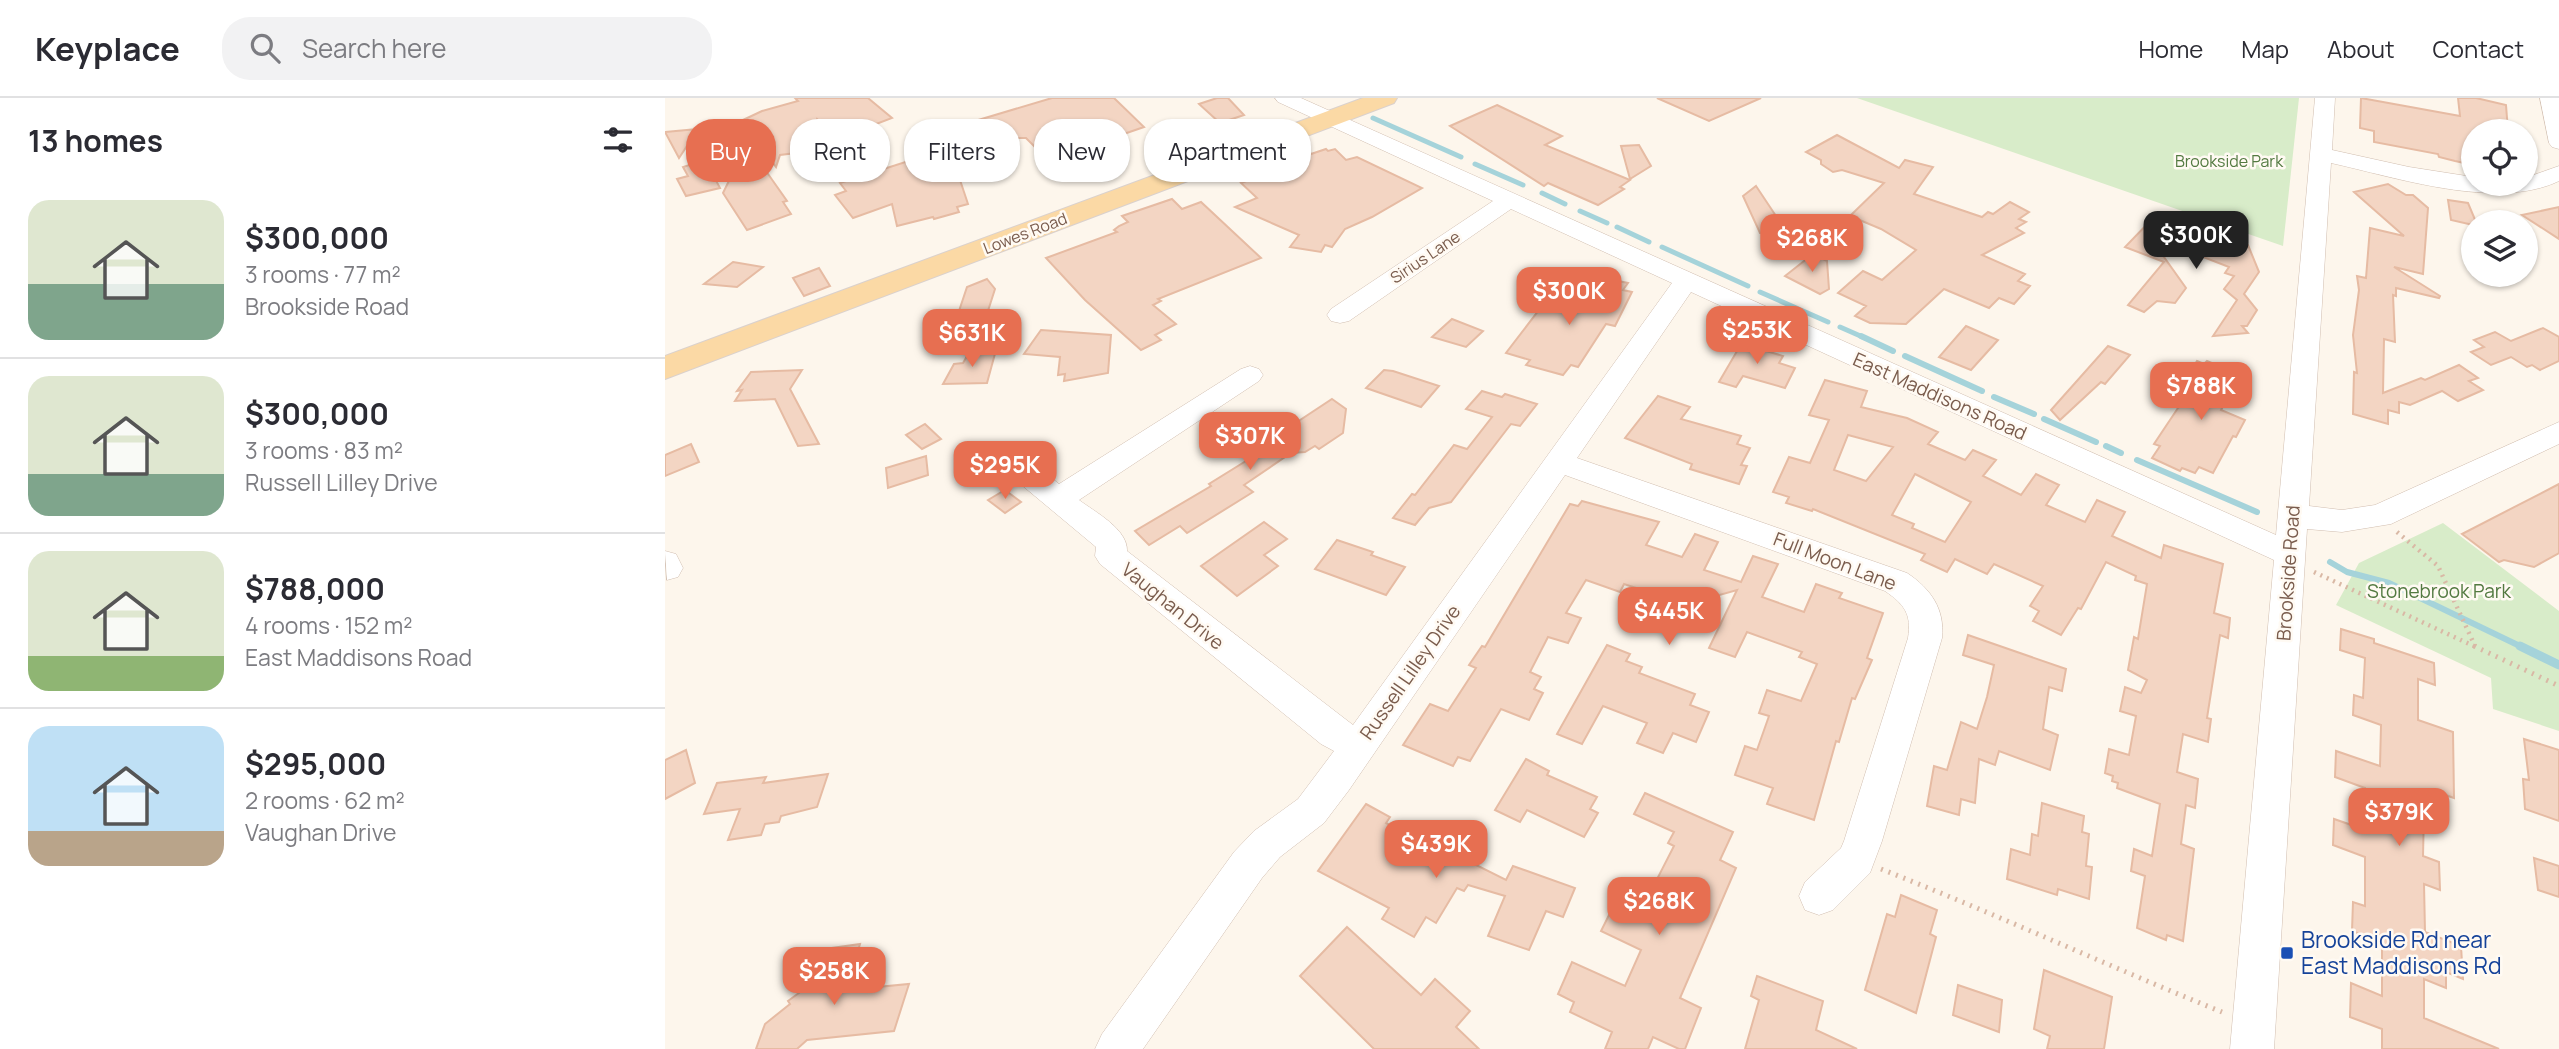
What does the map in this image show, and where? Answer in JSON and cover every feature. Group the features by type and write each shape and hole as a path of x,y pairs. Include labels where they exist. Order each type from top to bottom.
{"main road":[{"name":"Lowes Road","path":"665,368 1385,98"}],"street":[{"name":"East Maddisons Road","path":"1285,98 1687,280 2297,544"},
{"name":"Brookside Road","path":"2252,1049 2297,544 2325,98"},
{"path":"2550,98 2559,143"},
{"path":"2321,154 2495,187 2534,185 2559,173"},
{"name":"Sirius Lane","path":"1340,315 1510,200"},
{"name":"Russell Lilley Drive","path":"1117,1049 1248,864 1267,844 1289,831 1311,811 1687,280"},
{"path":"1058,499 1250,376"},
{"path":"2297,544 2388,524 2559,432"},
{"name":"Vaughan Drive","path":"1004,454 1112,543 1111,556 1121,565 1334,733 1359,746"},
{"name":"Full Moon Lane","path":"1559,462 1896,582 1915,594 1927,611 1926,638 1856,859 1819,896"}],"path":[{"path":"2388,524 2435,563 2476,647"},
{"path":"2297,544 2476,647 2559,686"},
{"path":"1856,859 1997,915 2111,967 2222,1012"}],"green space":[{"name":"Brookside Park","path":"1857,98 2299,98 2283,246 2257,237"},
{"name":"Stonebrook Park","path":"2443,523 2559,611 2559,731 2493,709 2491,678 2336,605 2359,563"}],"building":[{"path":"795,98 868,98 892,118 790,119 790,154 780,155 776,167 776,119 745,119 762,111 798,101"},
{"path":"1052,98 1114,98 1144,127 1130,132 1130,119 1034,119 1034,146 1026,138 1020,138 1020,119 982,119"},
{"path":"1217,98 1228,98 1244,115 1232,119 1216,119 1199,104"},
{"path":"1657,98 1761,98 1709,121"},
{"path":"2361,98 2460,116 2458,98 2476,98 2506,105 2507,119 2461,119 2461,162 2439,157 2438,154 2374,142 2374,131 2360,128"},
{"path":"1497,105 1562,136 1545,145 1630,180 1620,187 1624,189 1598,205 1548,183 1544,186 1450,126"},
{"path":"686,130 686,147 679,158 665,132"},
{"path":"1837,135 1899,168 1905,160 1933,167 1914,194 1982,217 1988,212 1993,214 2010,202 2029,212 2019,219 2026,222 2016,228 2024,233 1982,255 2025,274 2018,281 2030,286 2014,304 1999,298 1989,308 1944,289 1906,324 1870,323 1855,316 1866,306 1838,293 1863,271 1882,280 1916,250 1881,229 1850,216 1884,183 1842,170 1833,172 1821,164 1821,160 1806,152"},
{"path":"1639,145 1651,166 1630,179 1621,146"},
{"path":"1335,149 1346,160 1357,157 1422,188 1345,229 1332,247 1325,245 1321,252 1290,247 1299,235 1235,207 1257,198 1241,183 1244,182 1311,182 1311,154"},
{"path":"904,162 904,182 961,182 968,204 957,207 959,212 897,226 892,204 853,218 835,195 846,191 840,183 890,182 890,167"},
{"path":"686,177 686,182 717,182 720,188 686,196 677,179"},
{"path":"728,182 774,182 787,201 783,202 791,214 747,230 723,193"},
{"path":"2388,184 2406,195 2413,195 2428,208 2423,274 2394,267 2440,296 2439,298 2396,288 2396,296 2393,295 2395,342 2384,339 2383,393 2421,378 2425,380 2459,365 2478,378 2469,381 2483,390 2458,401 2442,391 2410,405 2399,402 2399,413 2388,410 2388,424 2353,414 2354,372 2357,373 2353,335 2359,290 2357,276 2366,278 2370,228 2404,236 2354,192"},
{"path":"1756,186 1786,231 1760,233 1743,196"},
{"path":"1172,199 1182,209 1201,202 1261,258 1158,299 1161,301 1153,305 1176,324 1155,335 1161,340 1141,350 1085,300 1046,258 1117,232 1114,230 1128,222 1122,216"},
{"path":"2448,200 2468,203 2471,210 2461,210 2461,222 2451,220"},
{"path":"2559,207 2559,239 2538,225 2538,212"},
{"path":"2156,215 2178,223 2174,227 2222,245 2228,237 2248,245 2259,272 2244,294 2257,310 2247,326 2242,326 2248,333 2213,336 2237,300 2224,289 2234,276 2225,273 2229,267 2149,236 2186,288 2175,303 2157,301 2144,312 2128,305 2164,262 2125,247"},
{"path":"1813,254 1827,261 1829,289 1820,294 1785,276"},
{"path":"733,262 763,267 737,287 704,284"},
{"path":"819,268 830,286 804,296 793,278"},
{"path":"1532,269 1550,270 1542,301 1521,298"},
{"path":"987,279 995,289 986,317 956,320 967,287"},
{"path":"1608,279 1628,283 1623,290 1632,292 1615,326 1606,324 1578,367 1571,365 1563,375 1526,365 1530,360 1506,353 1555,289 1599,295"},
{"path":"1452,319 1483,331 1466,347 1432,337"},
{"path":"1966,326 1998,340 1971,370 1939,357"},
{"path":"2543,328 2559,337 2559,361 2540,370 2532,365 2527,367 2511,357 2491,365 2471,352 2484,347 2474,340 2495,332 2511,341"},
{"path":"1041,330 1111,335 1108,373 1064,381 1065,374 1058,375 1060,357 1024,354"},
{"path":"1747,334 1762,342 1759,347 1763,350 1783,356 1779,363 1795,368 1785,388 1743,376 1736,387 1719,382"},
{"path":"2108,346 2130,355 2105,384 2101,382 2060,420 2051,410"},
{"path":"996,350 987,383 943,384 954,364 963,363 970,351"},
{"path":"2197,361 2204,364 2207,361 2240,375 2221,410 2245,420 2213,473 2199,467 2195,473 2182,468 2180,471 2152,458 2160,446 2154,444 2190,390 2181,386"},
{"path":"802,370 790,389 819,444 798,446 775,399 735,401 742,390 737,391 751,372"},
{"path":"1384,370 1439,386 1421,407 1366,388"},
{"path":"1825,380 1867,391 1861,407 1907,418 1938,432 1928,444 1965,460 1973,450 1996,460 1983,476 2021,495 2036,474 2059,485 2046,505 2085,522 2097,500 2125,512 2112,536 2161,558 2164,545 2223,564 2214,613 2230,618 2228,638 2220,635 2207,718 2211,719 2208,742 2183,734 2177,772 2198,779 2195,808 2186,805 2181,844 2194,849 2183,941 2167,935 2166,940 2137,928 2145,876 2131,871 2134,849 2152,856 2160,804 2117,788 2118,783 2112,781 2113,776 2105,773 2109,749 2129,755 2136,716 2120,711 2125,687 2141,693 2147,680 2128,670 2134,637 2138,639 2147,584 2135,580 2136,576 2106,562 2081,609 2078,608 2061,635 2033,621 2039,611 2030,606 2043,586 1994,564 1987,574 1955,559 1947,572 1921,560 1925,554 1813,509 1812,511 1786,503 1789,497 1773,492 1789,457 1810,463 1829,420 1809,415","holes":["1848,435 1893,447 1866,481 1834,470","1915,474 1971,502 1945,542 1912,528 1914,524 1892,515"]},
{"path":"1482,391 1502,397 1505,394 1537,404 1520,426 1511,424 1451,502 1429,508 1415,525 1393,518 1412,494 1415,495 1454,445 1467,449 1492,417 1466,409"},
{"path":"1658,396 1690,407 1681,419 1741,436 1737,444 1750,448 1741,465 1747,466 1739,484 1690,469 1692,464 1625,438"},
{"path":"1332,399 1346,409 1343,433 1319,449 1315,446 1305,452 1291,453 1244,485 1253,492 1187,533 1180,526 1149,545 1135,531 1211,486 1209,484 1254,456 1250,453"},
{"path":"925,424 941,439 922,449 906,435"},
{"path":"691,444 699,462 665,476 665,455"},
{"path":"926,456 928,475 888,488 886,468"},
{"path":"2559,484 2559,553 2534,567 2504,560 2499,562 2462,534"},
{"path":"1005,490 1021,502 1005,513 988,500"},
{"path":"1582,501 1659,522 1646,545 1682,557 1695,534 1718,542 1704,570 1741,582 1753,556 1778,564 1762,597 1804,612 1816,584 1842,593 1839,598 1883,613 1867,658 1872,660 1855,699 1852,698 1839,742 1836,741 1814,820 1767,804 1773,788 1735,775 1745,746 1757,750 1769,716 1759,713 1767,690 1801,701 1817,664 1799,657 1802,652 1747,632 1735,657 1709,648 1737,590 1687,604 1682,614 1656,605 1661,596 1624,584 1620,592 1586,580 1566,613 1581,618 1568,643 1548,637 1530,672 1541,677 1534,689 1543,693 1529,720 1501,709 1470,761 1458,757 1453,766 1403,745 1430,704 1448,711 1476,668 1469,665 1482,646 1485,647 1570,504 1578,506"},
{"path":"1264,522 1287,539 1264,555 1278,566 1237,596 1201,566"},
{"path":"1337,540 1373,552 1371,555 1405,567 1386,595 1315,569"},
{"path":"2341,629 2434,663 2435,685 2418,679 2418,720 2453,732 2454,798 2440,793 2441,818 2424,812 2423,856 2439,862 2440,890 2424,884 2425,932 2461,946 2463,979 2446,972 2446,988 2424,979 2424,1018 2499,1049 2382,1049 2382,1029 2350,1017 2351,983 2382,996 2382,942 2352,931 2353,902 2365,906 2365,857 2333,845 2334,819 2363,829 2365,788 2335,777 2336,751 2380,766 2381,725 2353,715 2354,695 2363,698 2365,658 2340,650"},
{"path":"1968,635 2066,669 2062,691 2049,687 2043,729 2058,735 2050,770 1999,751 1995,765 1979,759 1975,803 1961,799 1959,815 1927,806 1934,766 1947,770 1961,722 1977,729 1987,697 1994,665 1963,655"},
{"path":"1607,645 1630,654 1626,661 1642,667 1639,673 1695,694 1690,705 1709,712 1696,742 1673,733 1663,753 1637,743 1647,723 1603,706 1582,744 1557,734"},
{"path":"2524,739 2559,750 2559,821 2525,809 2523,779 2529,780"},
{"path":"686,750 695,783 665,799 665,760"},
{"path":"1526,759 1549,771 1547,775 1597,797 1590,809 1598,813 1584,837 1527,810 1520,822 1495,810"},
{"path":"828,774 817,807 781,816 779,822 765,824 761,835 728,840 740,809 704,814 717,783 766,777 763,783"},
{"path":"1645,793 1733,832 1720,860 1736,868 1680,998 1701,1008 1685,1049 1679,1049 1653,1037 1648,1049 1605,1049 1612,1032 1570,1012 1574,1002 1558,994 1572,962 1625,986 1641,950 1601,931 1627,879 1651,891 1674,846 1668,843 1674,832 1634,814"},
{"path":"2042,803 2084,816 2082,832 2089,834 2086,866 2092,867 2089,899 2058,889 2057,895 2007,879 2011,849 2030,855 2032,834 2038,836"},
{"path":"1366,804 1390,817 1386,823 1430,845 1437,834 1463,847 1458,856 1506,880 1513,866 1575,888 1563,917 1546,911 1529,950 1488,936 1505,896 1468,885 1464,891 1457,888 1436,923 1426,917 1414,937 1382,919 1389,908 1318,871"},
{"path":"2534,858 2559,866 2559,897 2538,890"},
{"path":"1901,895 1937,910 1930,934 1936,937 1916,1013 1865,990 1887,914 1895,917"},
{"path":"1347,927 1421,995 1435,979 1470,1011 1456,1027 1479,1049 1374,1049 1300,976"},
{"path":"860,944 846,990 909,984 894,1031 807,1040 797,1049 756,1049 765,1024 790,1004 788,1001 814,982 825,949"},
{"path":"2044,970 2112,997 2104,1049 2047,1049 2050,1036 2034,1029"},
{"path":"1757,976 1823,1001 1816,1030 1857,1049 1745,1049 1759,1000 1751,996"},
{"path":"1958,985 2002,1000 1999,1032 1953,1015"}],"waterway":[{"path":"1373,118 1461,157"},
{"path":"1475,164 1523,185"},
{"path":"1542,193 1565,204"},
{"path":"1580,211 1607,223"},
{"path":"1617,227 1649,242"},
{"path":"1662,247 1748,286"},
{"path":"1760,292 1828,322"},
{"path":"1840,327 1865,338"},
{"path":"1861,336 1893,351"},
{"path":"1905,356 1982,391"},
{"path":"1994,397 2034,414"},
{"path":"2044,419 2096,442"},
{"path":"2106,446 2121,453"},
{"path":"2137,460 2257,512"},
{"path":"2330,562 2347,572 2389,583 2524,648"},
{"path":"2520,646 2559,665"}],"place":[{"name":"Brookside Rd near East Maddisons Rd","path":"2287,953"}]}
